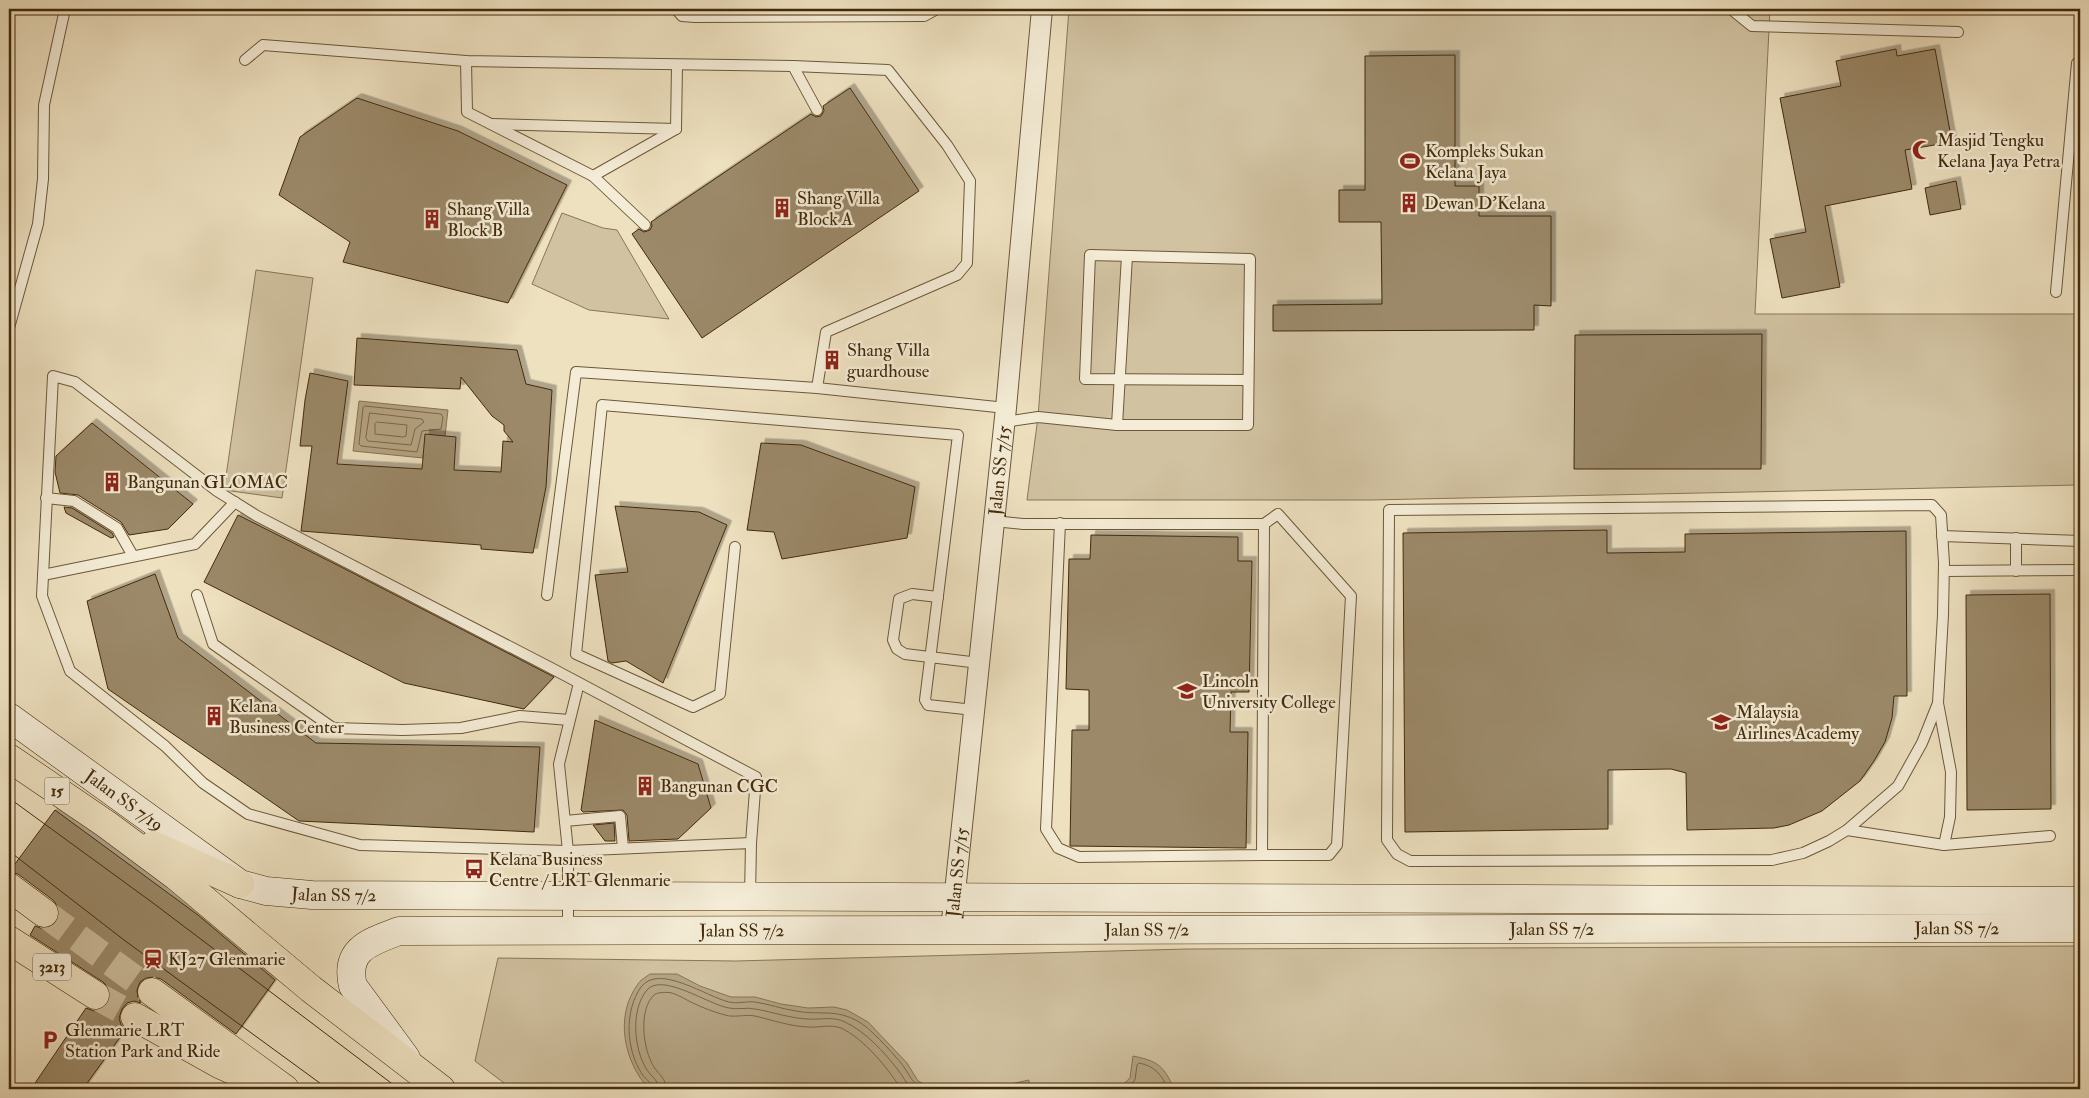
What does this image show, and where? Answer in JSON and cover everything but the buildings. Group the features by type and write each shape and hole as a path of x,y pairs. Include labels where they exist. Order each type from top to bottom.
{"main road":[{"name":"15","path":"9,758 106,824 176,876 311,989 441,1089"},
{"path":"106,824 240,884"},
{"path":"9,887 44,913"},
{"name":"3213","path":"9,940 94,994"},
{"path":"152,992 286,1089"},
{"path":"135,1017 221,1065 274,1089"}],"street":[{"name":"Jalan SS 7/15","path":"952,930 1005,415 1042,9"},
{"name":"Jalan SS 7/19","path":"9,717 240,884"},
{"name":"Jalan SS 7/2","path":"240,884 266,891 312,895 2080,901"},
{"name":"Jalan SS 7/2","path":"414,1069 353,986 350,973 352,963 359,950 370,942 399,931 2080,928"}],"lane":[{"path":"9,328 38,224 43,179 44,104 65,9"},
{"path":"676,9 682,16 696,17 924,16 937,9"},
{"path":"1731,9 1752,26 1958,32"},
{"path":"245,60 263,45 466,61 793,66 888,70 948,145 970,181 967,263 957,275 826,332 817,388"},
{"path":"466,61 467,112 592,176 645,225"},
{"path":"2056,292 2077,63"},
{"path":"676,129 677,65"},
{"path":"793,66 817,110"},
{"path":"490,124 676,129"},
{"path":"592,176 676,129"},
{"path":"547,595 576,372 817,388 1005,415 1117,426 1248,425 1250,259 1090,255 1085,379 1248,380"},
{"path":"1117,426 1127,256"},
{"path":"750,897 751,843 756,777 579,682 257,516 217,491 75,382 52,376 42,596 70,671 165,746 204,783 248,814 360,845 568,851 751,843"},
{"path":"735,547 720,694 693,707 576,654 602,405 958,435 926,703 928,705 974,710"},
{"path":"46,498 74,501 117,528 133,556"},
{"path":"43,575 195,544 235,502"},
{"path":"1938,703 1922,743 1898,786 1847,830 1829,841 1803,852 1772,860 1410,860 1397,854 1387,840 1389,510 1932,505 1941,515 1944,571 1938,703 1951,772 1950,817 1944,845"},
{"path":"994,521 1023,524 1060,522 1264,524 1278,514 1351,596 1337,845 1329,854 1079,857 1058,848 1046,829 1060,522"},
{"path":"1262,854 1264,524"},
{"path":"1942,536 2080,540"},
{"path":"2016,538 2016,571"},
{"path":"1944,571 2080,570"},
{"path":"197,595 213,644 333,728 404,730 461,728 520,716 569,720"},
{"path":"938,597 907,595 899,599 893,640 897,649 905,654 979,664"},
{"path":"568,930 568,851 559,764 579,682"},
{"path":"565,821 620,816 623,848"},
{"path":"1847,830 1944,845 2050,836"}],"shaded area":[{"name":"Kompleks Sukan Kelana Jaya","path":"1069,9 1770,9 1755,314 2075,314 2079,485 1370,500 1027,500 1038,417"},
{"path":"562,213 603,228 617,230 669,319 589,310 532,284"},
{"path":"256,270 313,278 282,498 224,490"},
{"path":"2080,946 2080,1089 512,1089 475,1061 498,958 736,961 1187,949"}],"water":[{"path":"359,401 448,410 445,436 423,455 423,458 353,451"},
{"path":"650,974 677,974 700,986 731,997 755,997 781,1004 808,1008 834,1007 847,1010 868,1022 907,1063 918,1081 934,1089 649,1089 633,1066 625,1038 624,1024 626,1010 631,997 639,983"},
{"path":"1133,1056 1149,1060 1159,1066 1167,1075 1174,1089 1118,1089 1130,1078"},
{"path":"1029,1080 1029,1089 934,1089 1006,1085"}],"tunnel":[{"path":"44,913 152,992"},
{"path":"95,995 135,1017"}],"tram line":[{"path":"9,798 153,903 399,1089"},
{"path":"9,851 124,940 328,1089"}],"place":[{"name":"Masjid Tengku Kelana Jaya Petra","path":"1922,150"},
{"name":"Kompleks Sukan Kelana Jaya","path":"1410,161"},
{"name":"Dewan D'Kelana","path":"1409,203"},
{"name":"Shang Villa Block A","path":"782,208"},
{"name":"Shang Villa Block B","path":"432,219"},
{"name":"Shang Villa guardhouse","path":"832,360"},
{"name":"Bangunan GLOMAC","path":"112,482"},
{"name":"Lincoln University College","path":"1187,691"},
{"name":"Kelana Business Center","path":"214,716"},
{"name":"Malaysia Airlines Academy","path":"1721,722"},
{"name":"Bangunan CGC","path":"645,786"},
{"name":"Kelana Business Centre / LRT Glenmarie","path":"474,869"},
{"name":"KJ27 Glenmarie","path":"153,959"},
{"name":"Glenmarie LRT Station Park and Ride","path":"50,1040"}]}
